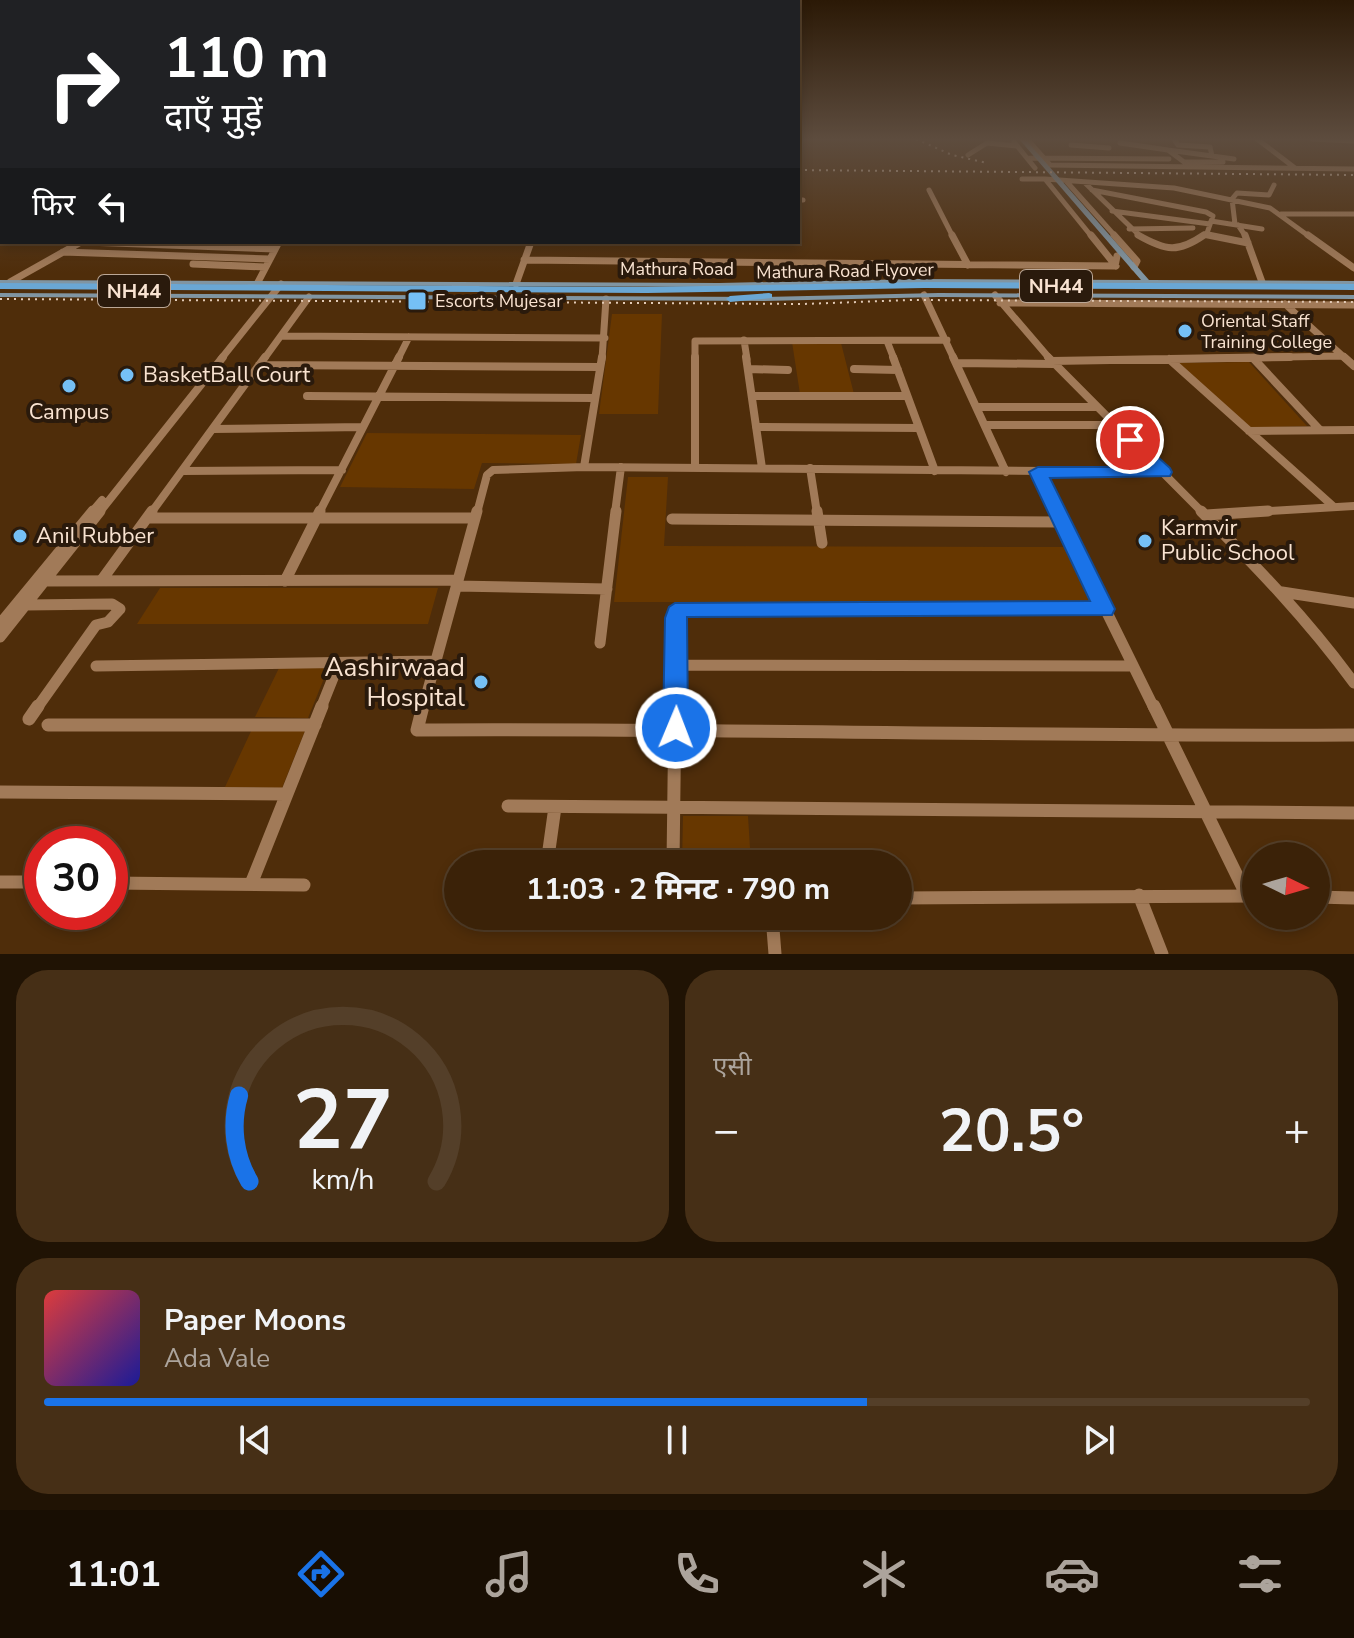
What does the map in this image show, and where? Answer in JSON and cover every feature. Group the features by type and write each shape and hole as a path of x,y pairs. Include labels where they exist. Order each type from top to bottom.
{"highway":[{"name":"Mathura Road Flyover","path":"0,288 549,289 728,294 759,289 924,285 1353,297"},
{"name":"Mathura Road Flyover","path":"17,286 574,294"},
{"name":"Mathura Road Flyover","path":"792,293 813,289 1353,297"},
{"path":"728,294 813,289"},
{"path":"728,294 792,293"},
{"name":"Mathura Road","path":"574,294 792,293"},
{"path":"574,294 639,298"}],"main road":[{"path":"1056,184 1118,258 1160,296"},
{"path":"1137,275 1160,281"},
{"path":"1137,275 1149,296"},
{"name":"Mathura Road","path":"17,286 516,284 813,289 1122,281 1137,275 1160,281 1262,282 1353,297"},
{"path":"1109,281 1123,287 1126,293 1121,295"},
{"path":"1175,281 1169,286 1190,296"},
{"name":"Mathura Road","path":"0,288 309,297 606,299 728,294 924,295 998,299 1121,295 1353,297"}],"street":[{"path":"1049,184 1118,258"},
{"path":"1068,184 1137,261 1137,275"},
{"path":"1086,184 1129,229 1149,244 1180,249 1209,225"},
{"path":"1112,184 1185,190 1270,208 1354,268"},
{"path":"1185,190 1186,184"},
{"path":"1232,199 1240,192 1269,195 1274,185"},
{"path":"929,190 968,265"},
{"path":"1092,190 1209,213 1209,225"},
{"path":"1232,199 1236,223 1248,243 1262,282"},
{"path":"1112,211 1209,225 1248,243"},
{"path":"1281,214 1354,214"},
{"path":"1129,229 1236,223 1262,229"},
{"path":"17,286 63,252 80,244"},
{"path":"99,252 109,244"},
{"path":"194,244 277,246 257,284"},
{"path":"516,284 530,244"},
{"path":"63,252 270,259"},
{"path":"524,260 968,265 1118,258"},
{"path":"193,264 265,267"},
{"path":"0,624 40,581 278,284"},
{"path":"924,295 1006,472"},
{"path":"101,581 309,297"},
{"path":"998,299 1285,304 1353,297"},
{"path":"584,467 605,338 606,299"},
{"path":"998,299 1114,425 1282,592 1353,681"},
{"path":"1285,304 1354,366"},
{"path":"281,336 605,338"},
{"path":"285,581 409,337"},
{"path":"744,340 762,468"},
{"path":"695,467 694,342 947,340"},
{"path":"887,341 935,471"},
{"path":"957,363 1343,356"},
{"path":"1253,358 1320,430"},
{"path":"1169,359 1334,507"},
{"path":"259,365 599,367"},
{"path":"748,369 788,370"},
{"path":"854,369 898,370"},
{"path":"307,396 594,398"},
{"path":"752,396 907,396"},
{"path":"978,407 1097,407"},
{"path":"986,425 1114,425"},
{"path":"213,429 363,427"},
{"path":"756,427 919,428"},
{"path":"1249,431 1354,430"},
{"path":"600,643 621,467"},
{"path":"1163,472 695,467 493,470 487,475 416,726 421,731 676,728 1169,736 1354,735"},
{"path":"810,468 822,543"},
{"path":"182,471 342,470"},
{"path":"1038,472 1205,812 1242,878"},
{"path":"1206,515 1354,507"},
{"path":"148,518 475,518"},
{"path":"672,519 1060,522"},
{"path":"40,581 456,583 607,589"},
{"path":"0,637 40,581"},
{"path":"1282,592 1354,603"},
{"path":"25,605 112,604 120,609 108,622 96,625 29,719"},
{"path":"673,850 676,618 677,612 682,609 1104,609"},
{"path":"96,666 433,661"},
{"path":"251,884 339,663"},
{"path":"677,665 1132,666"},
{"path":"48,725 315,725"},
{"path":"0,792 287,794"},
{"path":"508,806 1354,813"},
{"path":"549,850 555,807"},
{"path":"0,882 24,882"},
{"path":"128,883 304,885"},
{"path":"1139,895 1162,954"},
{"path":"912,898 1242,896"},
{"path":"1330,897 1354,898"},
{"path":"773,930 775,954"}],"shaded area":[{"path":"612,314 662,314 658,414 599,414"},
{"path":"792,342 841,343 854,394 800,394"},
{"path":"1249,362 1307,426 1251,428 1177,363"},
{"path":"367,433 581,435 576,464 482,463 474,489 340,487"},
{"path":"628,477 668,477 664,546 1065,547 1092,602 614,602"},
{"path":"160,588 438,588 428,624 137,624"},
{"path":"280,666 329,666 308,718 255,717"},
{"path":"253,727 306,728 282,788 225,787"},
{"path":"683,816 748,816 750,850 682,850"}],"railway":[{"path":"0,299 803,304 912,300 1354,302"}],"place":[{"name":"Escorts Mujesar","path":"417,301"},
{"name":"Oriental Staff Training College","path":"1185,331"},
{"name":"BasketBall Court","path":"127,375"},
{"name":"Campus","path":"69,386"},
{"name":"Anil Rubber","path":"20,536"},
{"name":"Karmvir Public School","path":"1145,541"},
{"name":"Aashirwaad Hospital","path":"481,682"}],"route":[{"path":"676,728 676,618 677,612 682,609 1104,609 1038,472 1163,472 1130,440"}]}
